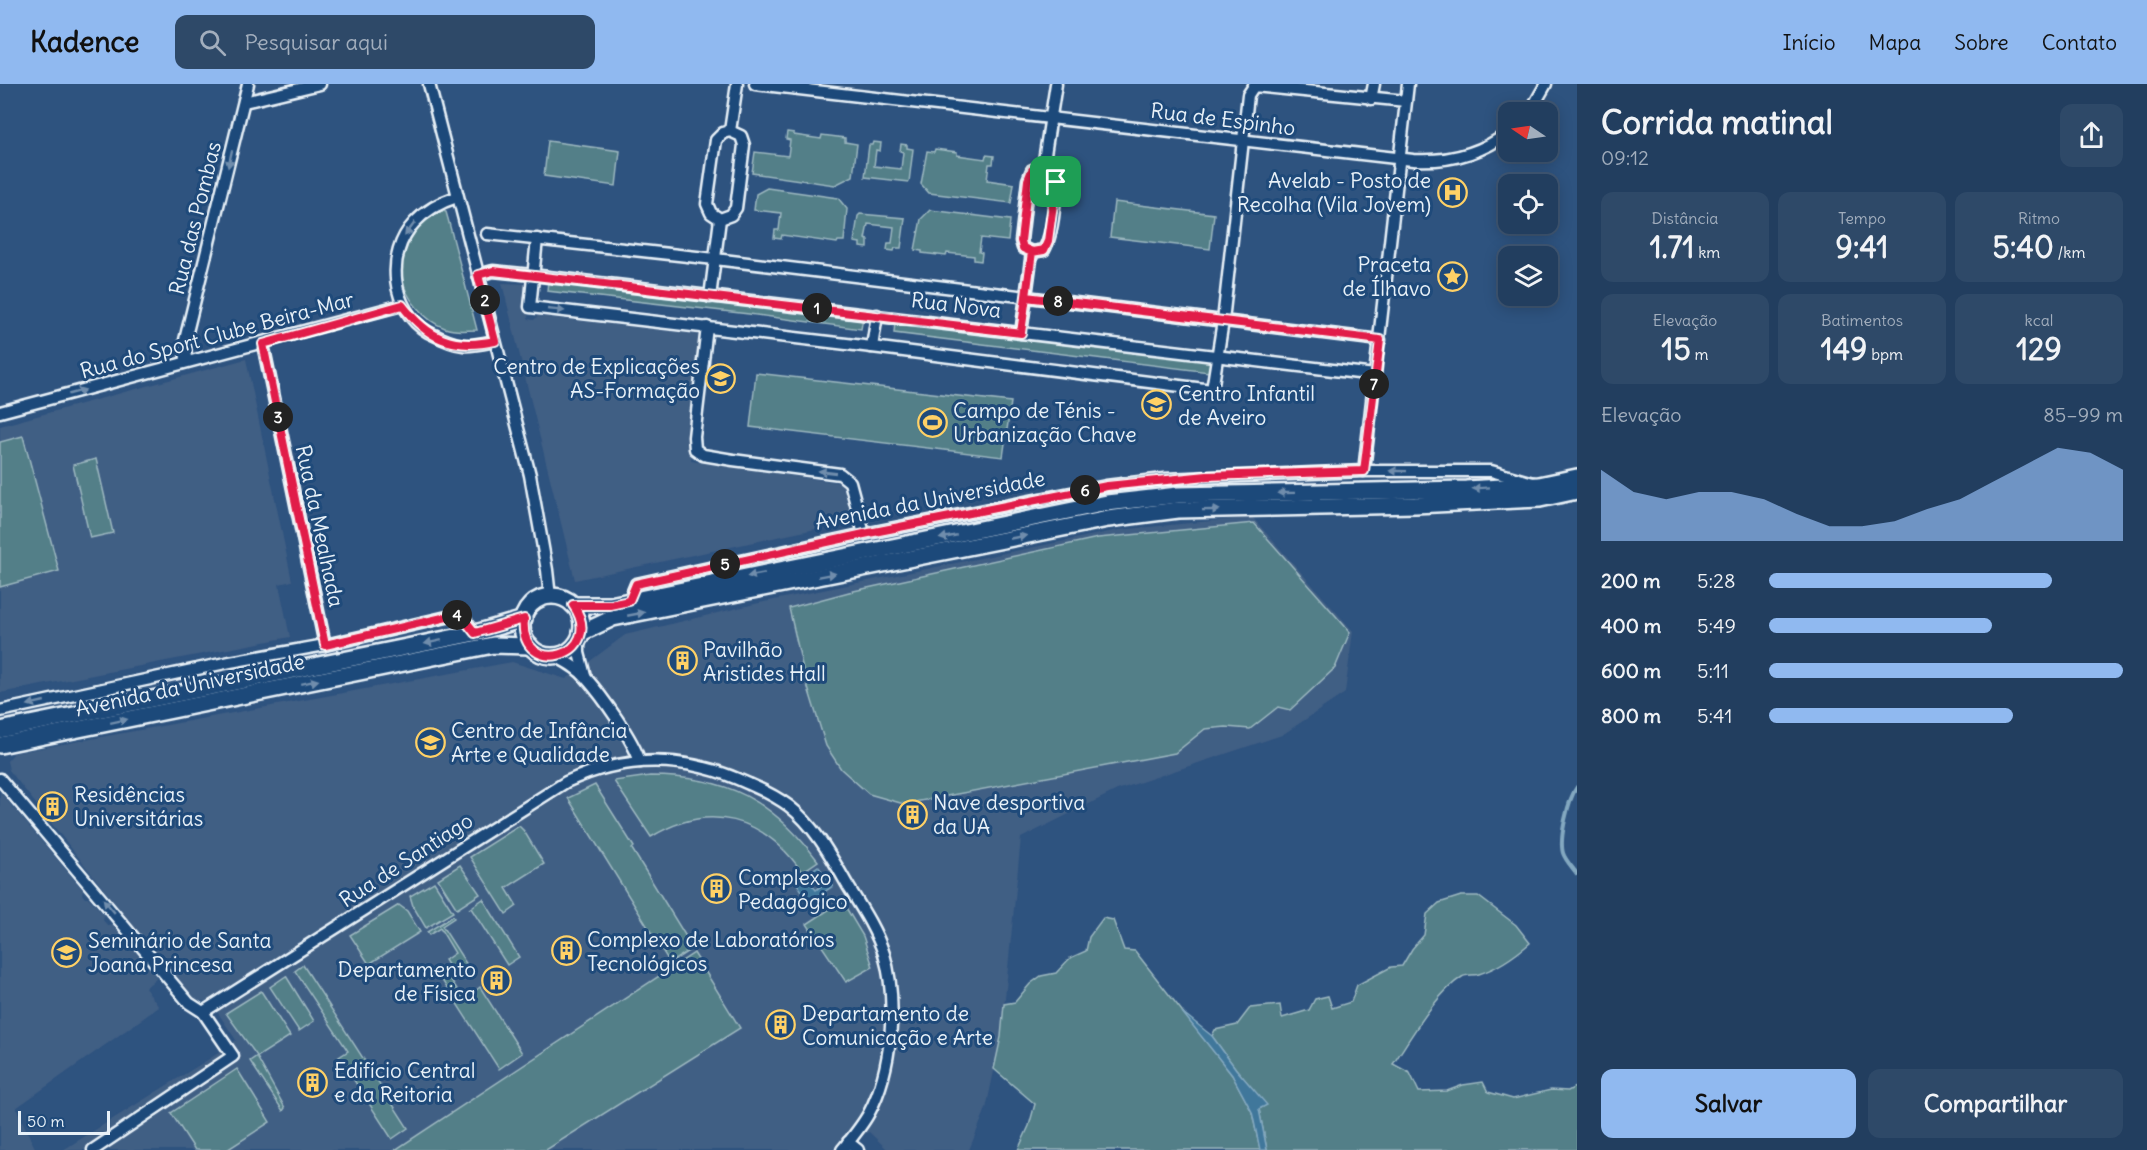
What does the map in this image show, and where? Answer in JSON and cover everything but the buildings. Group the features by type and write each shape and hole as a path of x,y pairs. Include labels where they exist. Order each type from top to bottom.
{"main road":[{"name":"Avenida da Universidade","path":"573,605 610,605 1107,503 1178,495 1466,489 1539,484 1577,477"},
{"path":"580,637 582,623 579,614 567,600 550,597 533,603 524,619 525,638 530,646 537,652 555,656 569,651 580,637 613,618 1108,519 1178,510 1380,506 1540,499 1577,491"},
{"name":"Avenida da Universidade","path":"0,730 475,633 524,619"},
{"name":"Avenida da Universidade","path":"0,745 493,645 530,646"}],"street":[{"name":"Rua das Pombas","path":"186,362 185,340 248,84"},
{"path":"244,102 320,84"},
{"path":"429,84 530,475 550,597"},
{"path":"730,131 736,84"},
{"name":"Rua de Espinho","path":"756,84 1400,159 1437,161 1461,157 1498,139"},
{"path":"1043,167 1056,84"},
{"path":"1371,99 1374,84"},
{"path":"1364,471 1408,84"},
{"path":"1536,102 1546,84"},
{"path":"537,239 530,307 872,346 1212,390 1223,321 1248,95 1254,86 1406,101"},
{"path":"730,131 741,136 744,145 736,208 731,215 720,219 711,213 707,204 716,140 723,133 730,131"},
{"path":"1043,167 1053,173 1056,182 1049,237 1044,250 1032,252 1023,248 1021,241 1028,180 1032,170 1043,167"},
{"path":"458,197 443,202 428,211 414,222 405,235 396,263 398,291 402,305 413,319 437,337 463,345 495,341"},
{"path":"710,297 720,219"},
{"name":"Rua Nova","path":"487,234 716,259 1380,340"},
{"path":"1021,333 1032,252"},
{"name":"Rua Nova","path":"478,275 493,271 532,275 1376,375"},
{"name":"Rua do Sport Clube Beira-Mar","path":"0,412 41,397 263,344 402,305"},
{"path":"872,346 877,315"},
{"path":"707,327 694,437 695,449 704,455 840,474 850,482 864,534"},
{"name":"Rua da Mealhada","path":"263,344 325,645"},
{"name":"Avenida da Universidade","path":"629,601 636,584 864,534 1118,484 1207,476 1364,471 1491,471 1539,484"},
{"name":"Avenida da Universidade","path":"0,711 230,662 325,645 460,614 475,633"},
{"path":"580,637 579,653 585,676"},
{"path":"555,656 585,676 628,736 640,762"},
{"name":"Rua de Santiago","path":"203,1012 547,793 585,773 626,763 662,761 697,764 734,777 769,793 790,806 831,857 868,918 883,953 890,987 890,1038 882,1078 869,1113 845,1146"},
{"path":"0,779 189,1003 203,1012 233,1056 93,1150"},
{"path":"845,1146 858,1150"}],"shaded area":[{"path":"502,283 529,284 528,319 534,320 538,316 704,335 691,461 842,483 853,521 575,580"},
{"path":"246,359 292,581 279,584 290,637 0,693 0,426"},
{"path":"1252,517 1353,631 1345,693 1282,735 1117,790 1021,838 1001,1038 986,1109 969,1150 888,1150 869,1132 848,1142 842,1150 63,1150 236,1040 210,1001 198,1001 187,994 9,770 7,761 14,753 512,662 566,679 625,635 759,603 1119,530"},
{"name":"Seminário de Santa Joana Princesa","path":"0,792 83,890 82,894 85,898 89,898 104,915 103,920 108,926 113,925 157,978 145,988 159,1007 16,1108 36,1150 0,1150"},
{"path":"818,866 833,886 809,902 796,882 805,876 816,890 821,886 811,871"},
{"path":"1182,1012 1212,1036 1236,1069 1267,1105 1259,1109 1267,1150 1260,1150 1252,1112 1232,1075"}],"green space":[{"path":"787,132 821,139 822,135 845,138 845,142 857,144 853,176 835,185 752,173 755,152 788,156 790,140 786,139"},
{"path":"548,141 620,151 616,186 544,176"},
{"path":"873,142 881,143 880,151 876,150 874,166 901,169 903,152 900,151 901,144 913,149 909,182 865,177 869,145"},
{"path":"935,149 985,159 986,155 994,156 993,164 989,164 987,180 1014,184 1011,203 929,193 921,184 927,151 934,152"},
{"path":"767,188 838,198 847,209 844,241 837,243 782,235 781,239 774,238 775,230 779,230 781,213 754,210 756,194"},
{"path":"1114,202 1214,214 1210,249 1110,237"},
{"path":"930,210 1010,220 1008,241 981,238 979,252 982,253 981,261 974,260 974,256 922,253 922,251 915,250 921,219"},
{"path":"443,211 446,212 448,219 477,330 453,330 438,325 417,308 404,285 402,267 407,246 418,228"},
{"path":"860,214 905,218 901,248 895,248 894,251 887,250 888,243 892,243 894,227 868,224 865,239 868,240 868,248 860,247 860,243 854,242"},
{"path":"548,281 863,318 861,329 547,291"},
{"path":"895,322 1210,361 1209,372 894,333"},
{"path":"756,373 1011,402 1003,457 750,427"},
{"path":"23,436 59,571 0,587 0,442"},
{"path":"96,459 113,533 90,538 73,465"},
{"path":"1254,523 1350,632 1335,668 1290,710 1278,707 1250,729 1226,727 1205,729 1175,753 904,804 869,794 841,769 826,746 805,678 789,608 849,592 1098,538"},
{"path":"650,776 702,781 746,796 765,807 783,822 818,861 802,872 771,838 753,827 734,820 714,818 694,820 673,826 651,837 614,781"},
{"path":"595,785 693,948 670,963 568,798"},
{"path":"519,826 544,864 506,888 517,906 506,914 470,857"},
{"path":"460,865 480,894 457,909 438,879"},
{"path":"434,882 453,912 426,928 410,896"},
{"path":"1461,896 1478,896 1516,925 1530,943 1500,965 1479,974 1464,976 1452,984 1424,1017 1393,1064 1410,1073 1419,1092 1447,1091 1463,1085 1483,1082 1488,1092 1513,1099 1551,1090 1568,1091 1577,1086 1577,1150 1267,1150 1259,1109 1266,1105 1212,1036 1215,1030 1237,1025 1250,1008 1280,1005 1282,1018 1309,1010 1315,999 1328,996 1332,1008 1351,1002 1357,985 1391,967 1402,966 1424,935 1427,914 1439,903"},
{"path":"483,899 519,957 507,965 471,908 469,909"},
{"path":"842,901 863,936 873,967 846,982 807,924"},
{"path":"399,905 407,911 420,932 369,964 350,935"},
{"path":"453,916 454,918 442,926 467,965 453,973 445,960 455,953 440,928 429,935 427,932"},
{"path":"1103,918 1113,920 1124,950 1135,951 1232,1075 1252,1112 1260,1150 1018,1150 1029,1126 1035,1104 994,1069 1001,1037 1004,1004 1015,1002 1030,984 1041,976 1056,973 1070,958 1086,951 1089,937"},
{"path":"694,953 740,1028 546,1150 395,1150"},
{"path":"303,965 408,1128 392,1139 339,1057 348,1051 295,971"},
{"path":"442,966 464,1000 480,987 522,1053 499,1069 436,971"},
{"path":"286,976 314,1021 299,1031 270,987"},
{"path":"261,991 290,1036 257,1057 285,1108 283,1111 250,1061 257,1056 226,1013"},
{"path":"237,1069 270,1122 227,1150 195,1150 171,1113"}],"waterway":[{"path":"1577,787 1568,809 1563,829 1562,847 1565,858 1577,874"}],"place":[{"name":"Avelab - Posto de Recolha (Vila Jovem)","path":"1452,192"},
{"name":"Praceta de Ílhavo","path":"1452,276"},
{"name":"Centro de Explicações AS-Formação","path":"721,378"},
{"name":"Centro Infantil de Aveiro","path":"1157,405"},
{"name":"Campo de Ténis - Urbanização Chave","path":"932,422"},
{"name":"Pavilhão Aristides Hall","path":"682,661"},
{"name":"Centro de Infância Arte e Qualidade","path":"430,742"},
{"name":"Residências Universitárias","path":"53,806"},
{"name":"Nave desportiva da UA","path":"912,814"},
{"name":"Complexo Pedagógico","path":"717,889"},
{"name":"Complexo de Laboratórios Tecnológicos","path":"566,951"},
{"name":"Seminário de Santa Joana Princesa","path":"67,952"},
{"name":"Departamento de Física","path":"497,981"},
{"name":"Departamento de Comunicação e Arte","path":"781,1025"},
{"name":"Edifício Central e da Reitoria","path":"313,1082"}],"route":[{"path":"1056,182 1048,241 1044,250 1032,252 1021,333 488,271 478,275 495,341 463,345 437,337 423,329 402,305 263,344 325,645 460,614 475,633 524,619 525,638 530,646 546,656 555,656 569,651 579,640 582,623 573,605 610,605 629,601 636,584 864,534 1107,486 1207,476 1364,471 1380,340 1026,297 1032,252 1023,248 1021,233 1028,180 1032,170 1043,167 1053,173 1056,182"}]}
